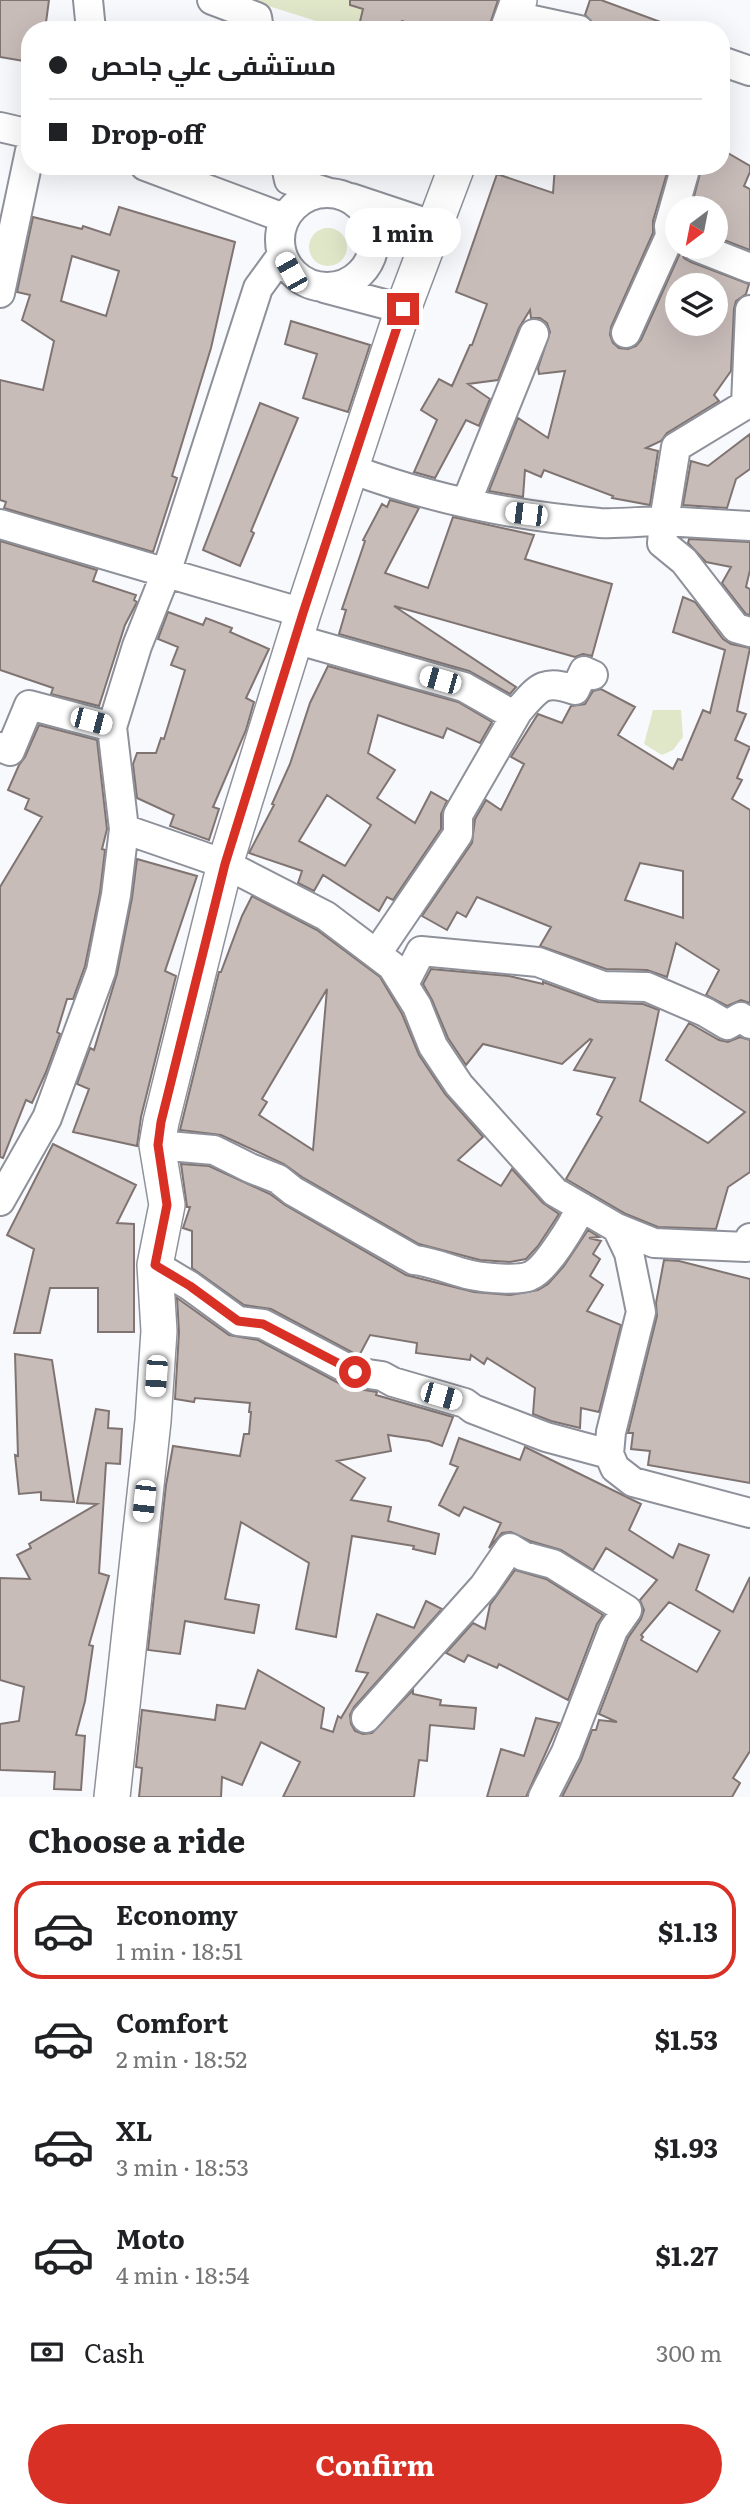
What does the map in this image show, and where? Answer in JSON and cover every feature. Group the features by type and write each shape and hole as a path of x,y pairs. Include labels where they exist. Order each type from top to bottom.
{"main road":[{"path":"112,1797 153,1421 159,1331 155,1265 167,1205 158,1145 225,864 299,626 403,309 454,175"}],"street":[{"path":"88,0 90,21"},
{"path":"212,0 257,17 258,21"},
{"path":"514,15 540,21"},
{"path":"730,64 750,71"},
{"path":"0,127 21,132"},
{"path":"0,293 25,175"},
{"path":"169,175 284,218"},
{"path":"288,175 289,180 435,226"},
{"path":"678,196 683,175"},
{"path":"324,288 342,286 359,277 370,262 375,244 372,225 363,209 339,195 312,195 296,205 284,218 280,237 282,255 291,272 306,283 324,288 403,309"},
{"path":"0,1201 47,1118 101,971 116,895 124,829 112,727 137,646 166,573 258,288 282,255"},
{"path":"626,333 665,256"},
{"path":"727,259 750,268"},
{"path":"750,310 748,403 676,447 662,543 684,561 736,628 750,632"},
{"path":"466,503 534,334"},
{"path":"351,469 422,493 501,511 603,523 664,521 750,526"},
{"path":"0,524 166,573 464,687 508,712 518,711"},
{"path":"377,953 458,834 458,815 518,711 541,686 556,684 575,690 584,671 593,674"},
{"path":"0,747 10,751 29,705 112,727"},
{"path":"124,829 225,864 326,916 377,953 392,966 404,984 417,1006 433,1046 459,1085 555,1192 617,1228 654,1242 749,1243"},
{"path":"404,984 421,951 538,961 603,986 646,987 705,1012 727,1025 741,1017 750,1024"},
{"path":"158,1145 214,1150 278,1179 293,1191 414,1260 434,1262 471,1275 530,1276 540,1269 564,1237 581,1207"},
{"path":"617,1228 629,1253 641,1312 611,1432 609,1454 615,1468 633,1482 750,1513"},
{"path":"155,1265 190,1286 238,1321 263,1324 355,1372 382,1376 393,1382 465,1403 473,1409 545,1437 609,1454"},
{"path":"366,1718 484,1586 510,1548 523,1556 553,1564 627,1610 613,1630 566,1752 544,1797"}],"green space":[{"path":"249,0 503,0 497,21 316,21"},
{"path":"328,228 341,234 347,247 341,260 328,266 315,260 309,247 315,234"},
{"path":"653,710 681,710 683,737 673,750 662,755 644,744"}],"building":[{"path":"0,0 49,0 46,21 21,21 21,60 0,57"},
{"path":"350,0 498,0 491,21 360,21 363,9 350,5"},
{"path":"590,0 601,0 658,21 591,21 585,15"},
{"path":"730,154 750,166 744,186 750,189 750,250 728,242 728,196 694,196 700,175 730,175"},
{"path":"497,175 553,193 554,175 666,175 653,221 653,233 611,327 613,343 619,348 628,349 641,340 665,287 665,336 728,336 728,276 749,284 746,294 736,301 731,371 714,395 719,401 667,433 661,441 646,448 658,451 650,505 612,498 613,496 544,470 541,477 525,470 523,497 489,491 518,418 548,438 565,371 539,374 538,368 550,332 547,323 540,318 531,318 530,310 519,328 498,380 468,384 490,399 479,426 466,420 435,478 414,472 437,420 421,410 439,379 452,386 472,345 487,304 456,292"},
{"path":"119,207 235,242 211,348 172,476 177,478 153,552 4,508 6,502 0,500 0,380 43,390 54,341 22,320 30,295 17,292 33,217 82,229 83,226 110,235","holes":["72,256 119,271 106,316 61,301"]},
{"path":"677,259 720,273 671,273"},
{"path":"291,321 370,345 348,412 303,398 317,354 285,344"},
{"path":"260,403 298,418 251,531 254,533 240,566 203,550"},
{"path":"750,434 750,469 736,479 727,508 683,505 691,461 708,466"},
{"path":"390,500 419,508 385,573 428,588 453,517 534,535 525,559 612,584 592,656 583,654 575,657 394,606 516,687 510,694 469,671 339,634 346,610 342,609 365,541 363,540 382,504 387,507"},
{"path":"689,539 750,542 750,570 746,587 750,589 750,615 746,614 722,583 731,567 706,562 688,543"},
{"path":"0,541 97,570 93,581 136,595 134,600 137,602 125,625 99,706 51,694 53,688 0,670"},
{"path":"683,597 695,602 723,639 731,644 750,648 737,711 746,714 735,740 750,747 737,778 742,780 732,799 750,810 750,1003 741,1000 727,1006 706,995 719,970 676,943 667,977 647,970 606,969 540,946 551,927 477,897 466,917 457,912 447,930 422,916 472,843 475,819 486,800 501,810 524,764 511,757 538,714 562,723 571,706 585,704 593,691 601,689 635,707 618,735 673,769 678,759 682,760 703,710 710,713 725,650 673,632","holes":["640,863 683,871 683,918 625,900"]},
{"path":"168,612 203,625 206,618 232,628 230,632 269,649 246,698 254,702 246,730 213,807 219,809 209,840 170,826 174,815 137,798 133,764 137,753 156,753 161,738 164,739 185,670 171,665 178,647 158,639"},
{"path":"328,666 458,702 492,722 480,743 447,728 443,738 378,715 368,753 395,770 377,798 415,823 431,792 447,801 441,814 441,829 393,900 387,897 379,911 323,875 314,891 298,883 302,871 249,853 274,805 272,804 290,764 310,703","holes":["327,795 371,825 345,866 299,841"]},
{"path":"39,725 97,740 107,829 102,849 105,850 100,892 85,966 73,999 67,999 57,1032 60,1034 46,1072 32,1103 26,1100 3,1158 0,1157 0,887 42,817 25,809 29,799 8,790"},
{"path":"137,859 197,876 165,971 176,976 141,1117 137,1146 73,1132 89,1089 77,1084 90,1048 94,1050 117,974"},
{"path":"252,896 317,930 380,977 402,1014 419,1055 445,1094 483,1137 458,1160 501,1186 512,1169 543,1203 559,1214 526,1259 510,1262 480,1260 419,1244 284,1164 221,1135 180,1130 219,972","holes":["327,989 313,1150 259,1115 267,1102 262,1099"]},
{"path":"431,969 543,982 598,1002 643,1004 659,1010 640,1101 708,1143 745,1112 666,1060 689,1023 719,1040 728,1042 740,1037 750,1040 750,1172 728,1187 716,1229 658,1227 626,1214 566,1179 602,1117 597,1114 615,1078 574,1070 592,1040 562,1064 483,1044 466,1065 448,1038 423,984"},
{"path":"53,1144 136,1185 117,1223 134,1224 134,1332 98,1332 98,1288 50,1288 40,1333 14,1333 34,1249 7,1235"},
{"path":"181,1164 209,1166 270,1194 406,1275 474,1292 510,1295 538,1290 548,1284 564,1266 588,1230 599,1237 589,1238 601,1241 593,1254 600,1259 590,1276 603,1285 587,1311 621,1325 599,1412 581,1408 580,1428 551,1421 533,1414 535,1388 487,1358 484,1364 471,1355 470,1360 416,1353 417,1343 370,1335 359,1356 271,1309 244,1305 192,1268 192,1231 183,1228 190,1207 187,1207"},
{"path":"664,1260 679,1261 750,1279 750,1483 648,1465 650,1451 631,1449 633,1433 628,1433 657,1316 656,1303"},
{"path":"177,1298 229,1335 258,1340 346,1387 377,1392 376,1395 453,1417 442,1446 429,1441 388,1435 391,1451 337,1461 365,1478 351,1500 391,1507 388,1521 439,1534 435,1554 413,1549 414,1546 352,1536 336,1637 296,1629 309,1563 241,1522 225,1599 259,1605 254,1633 185,1621 180,1654 148,1650 166,1485 173,1446 240,1456 244,1434 249,1434 251,1412 250,1403 175,1399 179,1332"},
{"path":"15,1354 52,1360 74,1502 41,1500 41,1492 19,1494 15,1455 18,1456"},
{"path":"96,1409 109,1411 108,1428 122,1429 120,1464 106,1463 99,1573 109,1576 89,1645 93,1646 85,1701 76,1735 85,1736 81,1790 54,1789 55,1772 0,1770 0,1724 19,1721 24,1687 0,1680 0,1578 30,1579 17,1555 31,1548 29,1544 97,1504 77,1503"},
{"path":"459,1438 520,1460 525,1447 641,1504 629,1530 673,1558 679,1544 709,1555 696,1590 733,1612 750,1577 750,1751 733,1778 740,1783 732,1797 562,1797 599,1720 617,1722 599,1714 628,1638 641,1619 644,1610 640,1600 657,1580 606,1548 593,1570 561,1550 511,1532 502,1533 489,1548 501,1523 464,1507 459,1516 439,1505 458,1467 450,1464","holes":["669,1602 720,1631 697,1672 641,1640 641,1635"]},
{"path":"515,1570 546,1579 603,1615 597,1624 568,1700 499,1664 497,1668 468,1655 464,1662 446,1653 473,1623 485,1629 490,1605"},
{"path":"426,1601 442,1609 354,1707 350,1715 355,1731 372,1733 413,1690 413,1694 441,1700 440,1705 476,1708 474,1729 430,1725 427,1761 419,1760 414,1797 283,1797 300,1762 261,1742 242,1785 222,1777 221,1797 139,1797 142,1768 136,1767 142,1710 215,1720 217,1705 245,1709 258,1670 324,1708 321,1728 333,1732 338,1716 341,1718 368,1673 356,1671 377,1614 414,1628"},
{"path":"536,1718 559,1723 526,1797 487,1797 501,1749 524,1756"}],"route":[{"path":"355,1372 263,1324 238,1321 190,1286 155,1265 167,1205 158,1145 161,1122 225,864 303,613 403,309"}]}
